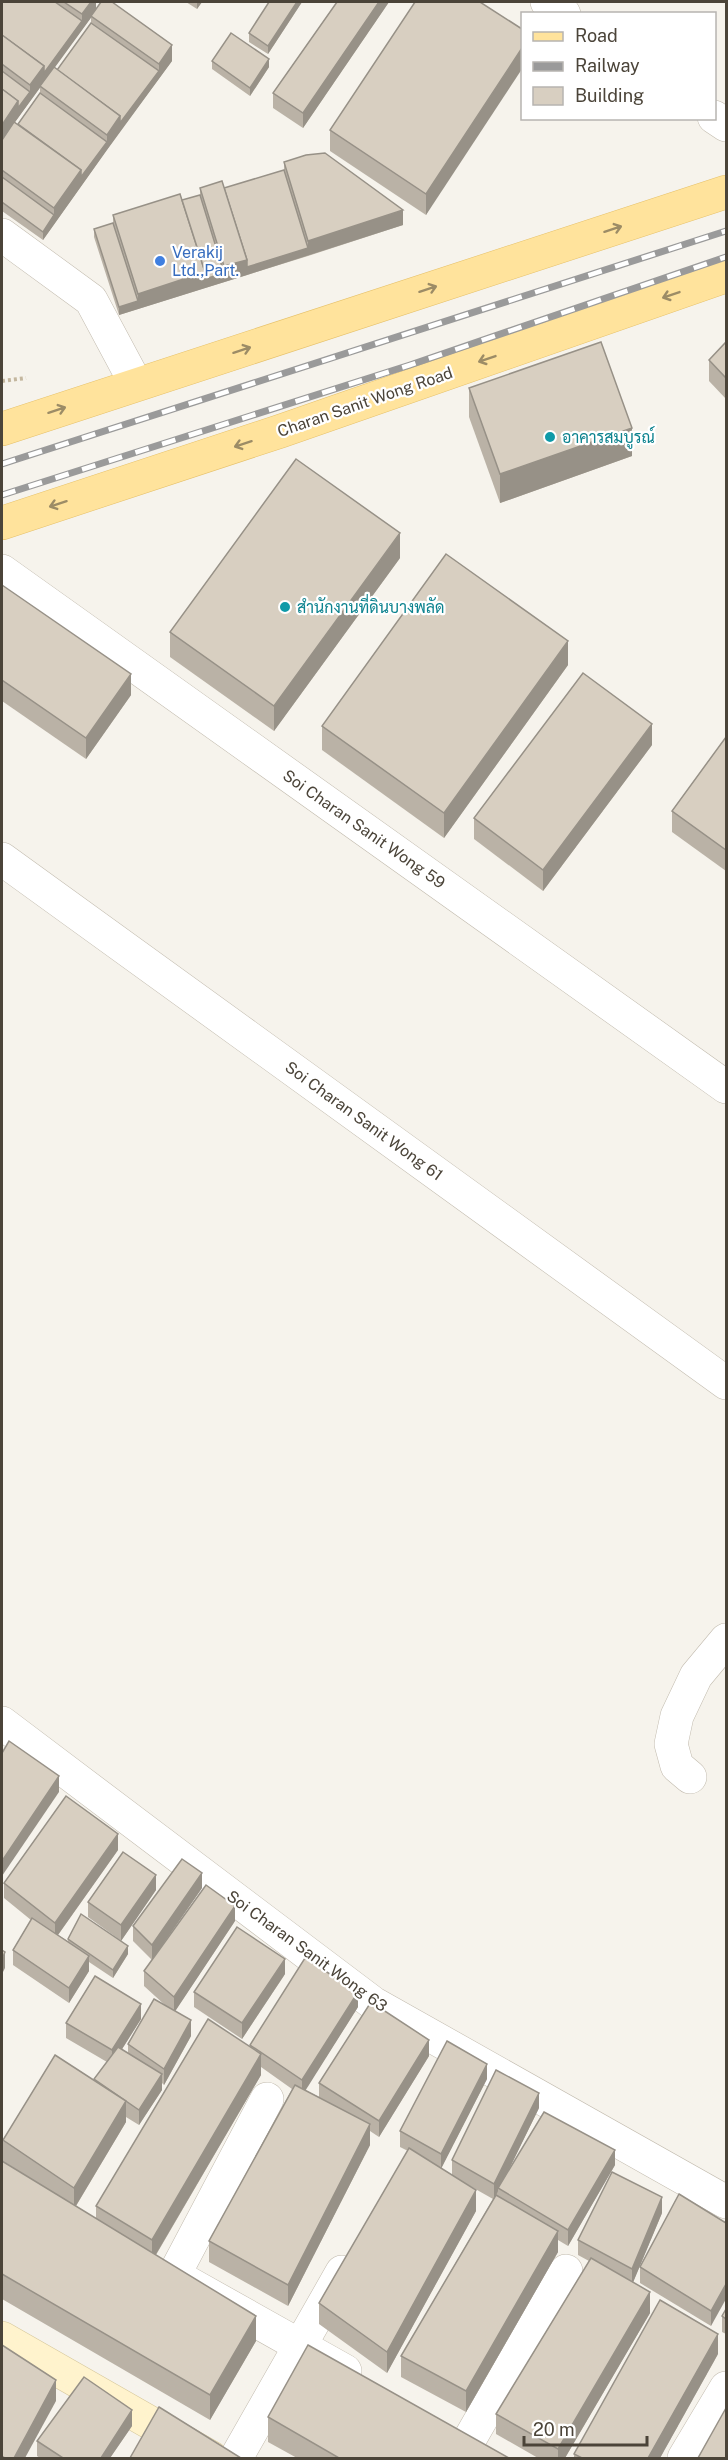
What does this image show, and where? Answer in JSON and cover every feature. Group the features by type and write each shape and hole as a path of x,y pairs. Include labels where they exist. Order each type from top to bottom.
{"main road":[{"path":"2,429 726,192"},
{"name":"Charan Sanit Wong Road","path":"2,523 280,431 726,276"}],"street":[{"path":"547,2 561,12"},
{"path":"2,235 91,300 136,384"},
{"name":"Soi Charan Sanit Wong 59","path":"2,571 726,1087"},
{"name":"Soi Charan Sanit Wong 61","path":"2,859 726,1383"},
{"path":"690,1777 678,1767 671,1744 677,1716 696,1676 726,1640"},
{"name":"Soi Charan Sanit Wong 63","path":"2,1723 373,2002 726,2202"},
{"path":"267,2099 174,2275 369,2385"},
{"path":"236,2458 357,2245"},
{"path":"468,2442 566,2271"},
{"path":"2,2338 212,2458"},
{"path":"684,2458 726,2388"},
{"path":"438,2425 497,2458"}],"path":[{"path":"2,381 30,378"}],"building":[{"path":"2,2 55,2 82,21 44,73 44,66 2,35"},
{"path":"64,2 91,2 82,14"},
{"path":"101,2 112,2 172,45 159,64 91,16"},
{"path":"269,2 297,2 268,46 249,33"},
{"path":"337,2 379,2 303,113 273,93"},
{"path":"415,2 480,2 521,28 521,50 426,194 330,130"},
{"path":"91,23 159,71 120,123 120,116 57,70"},
{"path":"231,33 269,59 250,88 212,61"},
{"path":"2,35 44,66 30,85 2,64"},
{"path":"54,67 120,116 107,135 40,86"},
{"path":"2,71 30,92 18,108 18,101 2,89"},
{"path":"2,89 18,101 2,125"},
{"path":"40,93 107,142 81,177 81,170 18,124"},
{"path":"14,122 81,170 54,208 2,170 2,140"},
{"path":"325,153 403,210 308,241 284,162 306,155"},
{"path":"284,170 308,248 247,267 247,260 224,188"},
{"path":"2,177 54,215 43,232 2,202"},
{"path":"222,181 247,260 224,266 200,188"},
{"path":"180,194 205,272 138,294 113,215"},
{"path":"200,195 224,273 205,279 205,272 182,200"},
{"path":"113,223 138,301 119,307 94,229"},
{"name":"อาคารสมบูรณ์","path":"601,342 632,428 500,474 469,388"},
{"path":"726,342 726,378 709,360"},
{"name":"สำนักงานที่ดินบางพลัด","path":"296,459 400,533 274,706 170,632"},
{"path":"446,554 568,641 444,813 322,726"},
{"path":"2,585 131,674 86,738 2,680"},
{"path":"583,673 652,724 543,870 474,818"},
{"path":"726,737 726,850 672,811"},
{"path":"9,1741 59,1776 2,1861 2,1753"},
{"path":"66,1796 118,1834 55,1923 4,1883"},
{"path":"123,1852 156,1875 121,1925 88,1902"},
{"path":"182,1859 202,1873 152,1945 133,1926"},
{"path":"206,1885 235,1906 174,1997 144,1971"},
{"path":"81,1914 128,1946 113,1970 68,1939"},
{"path":"32,1918 89,1956 69,1988 13,1950"},
{"path":"237,1927 285,1959 242,2023 194,1992"},
{"path":"305,1958 358,1992 302,2080 250,2045"},
{"path":"95,1976 141,2004 112,2050 66,2023"},
{"path":"154,1999 191,2020 164,2069 128,2044"},
{"path":"371,2002 429,2040 379,2121 319,2083"},
{"path":"208,2019 261,2054 152,2240 96,2206"},
{"path":"447,2041 487,2064 441,2154 400,2131"},
{"path":"118,2047 162,2074 139,2110 94,2079"},
{"path":"55,2055 126,2101 74,2188 3,2140"},
{"path":"496,2070 539,2093 494,2184 452,2160"},
{"path":"295,2085 370,2124 288,2285 209,2241"},
{"path":"544,2112 615,2150 568,2230 498,2188"},
{"path":"409,2148 476,2190 387,2352 319,2303"},
{"path":"2,2161 256,2316 210,2395 2,2274"},
{"path":"612,2172 662,2197 632,2269 578,2240"},
{"path":"679,2194 726,2223 726,2284 711,2311 640,2267"},
{"path":"496,2195 558,2231 466,2391 401,2356"},
{"path":"591,2258 650,2292 558,2449 496,2414"},
{"path":"660,2300 718,2334 648,2458 582,2458 574,2454"},
{"path":"2,2345 56,2380 14,2458 2,2456"},
{"path":"308,2345 509,2458 339,2458 268,2417"},
{"path":"84,2377 132,2410 101,2458 63,2458 37,2441"},
{"path":"159,2407 241,2458 130,2458"},
{"path":"726,2408 726,2458 698,2458"}],"railway":[{"path":"2,464 726,231"},
{"path":"2,495 410,365 726,257"}],"place":[{"name":"Verakij Ltd.,Part.","path":"160,261"},
{"name":"อาคารสมบูรณ์","path":"550,437"},
{"name":"สำนักงานที่ดินบางพลัด","path":"285,607"}]}
